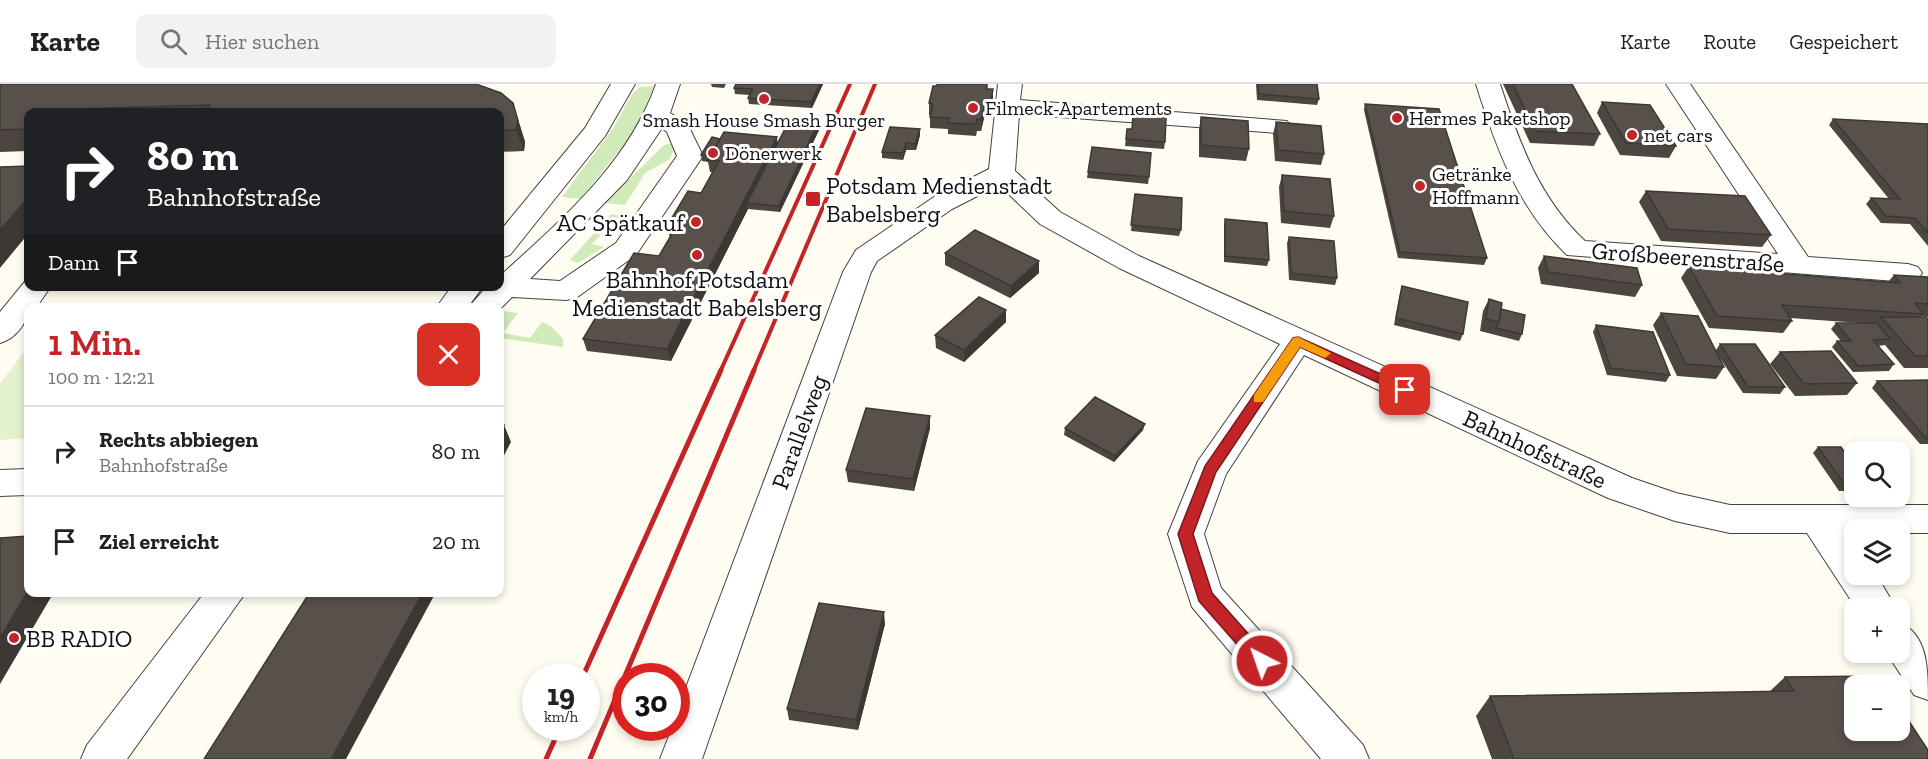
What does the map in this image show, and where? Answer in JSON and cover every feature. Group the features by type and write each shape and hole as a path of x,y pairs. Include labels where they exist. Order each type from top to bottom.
{"street":[{"path":"504,244 596,131 623,84"},
{"path":"504,282 583,211 633,156 659,116 668,84"},
{"name":"Großbeerenstraße","path":"1488,84 1509,149 1540,208 1558,234 1577,249 1799,265"},
{"name":"Großbeerenstraße","path":"1678,84 1799,265"},
{"path":"1002,173 1009,95 1278,126"},
{"path":"504,287 566,291 626,249 690,156 678,128 659,116"},
{"name":"Bahnhofstraße","path":"1002,173 1050,218 1129,262 1620,488 1675,507 1730,519 1928,519"},
{"name":"Parallelweg","path":"681,759 857,272 866,256 943,203 1002,173"},
{"path":"1799,265 1908,273"},
{"path":"0,333 33,291"},
{"path":"455,303 464,291"},
{"path":"487,303 496,291"},
{"path":"1298,341 1210,470 1186,534 1205,596 1348,759"},
{"path":"0,483 24,482"},
{"path":"1817,519 1844,559"},
{"path":"102,759 223,597"},
{"path":"1910,655 1928,682"}],"green space":[{"path":"654,86 635,131 580,199 562,197 614,127 632,94 640,87"},
{"path":"672,143 675,147 670,159 645,173 625,205 605,203 664,145"},
{"path":"611,214 620,216 613,232 605,230 592,244 604,247 578,263 570,260"},
{"path":"504,311 518,313 504,332"},
{"path":"542,322 552,327 563,339 563,347 504,339 504,333 530,338"},
{"path":"24,351 24,438 0,440 0,384"}],"building":[{"path":"0,84 476,84 501,93 513,103 518,121 516,130 504,130 504,108 207,108 210,105 24,108 24,129 0,130"},
{"path":"736,84 820,84 811,102 748,98 753,89 734,88"},
{"path":"937,84 987,84 987,89 993,89 990,106 984,106 981,120 977,119 976,124 948,123 949,118 930,117 933,104 929,103 933,86"},
{"path":"1258,84 1317,84 1319,99 1259,94"},
{"path":"1513,84 1572,84 1600,134 1535,131"},
{"path":"1602,102 1650,105 1676,146 1626,143"},
{"name":"Getränke Hoffmann","path":"1365,104 1439,109 1487,258 1400,252"},
{"path":"1133,115 1166,117 1165,142 1126,139 1127,129 1132,129"},
{"path":"1201,117 1248,121 1249,149 1201,145"},
{"path":"1833,119 1928,124 1928,233 1915,218 1886,216 1871,198 1900,199"},
{"path":"789,121 818,123 779,206 747,203"},
{"path":"1276,122 1321,126 1324,154 1278,150"},
{"path":"890,127 920,129 915,144 906,143 903,153 882,152"},
{"name":"Bahnhof Potsdam Medienstadt Babelsberg","path":"724,132 777,137 667,349 583,339 634,253 659,256 676,227 667,226 688,191 701,193 719,161 708,160"},
{"path":"712,137 720,139 710,156 701,155"},
{"path":"1092,147 1151,153 1149,177 1088,172"},
{"path":"24,166 24,203 0,230 0,167"},
{"path":"1282,175 1330,179 1334,216 1284,211"},
{"path":"1646,191 1745,196 1771,235 1668,229"},
{"path":"1135,194 1182,198 1181,230 1131,225"},
{"path":"1225,219 1267,223 1269,260 1225,256"},
{"path":"975,230 1039,261 1011,286 945,253"},
{"path":"1289,237 1334,241 1337,278 1291,273"},
{"path":"1544,256 1637,268 1642,285 1548,272"},
{"path":"1689,266 1900,283 1894,275 1928,277 1928,304 1915,303 1923,314 1782,305 1792,321 1717,316"},
{"path":"1402,286 1468,302 1463,334 1396,318"},
{"path":"979,297 1006,310 964,350 935,335"},
{"path":"1489,299 1502,303 1499,322 1486,319"},
{"path":"1501,309 1525,315 1522,334 1496,328"},
{"path":"1661,313 1698,316 1724,367 1686,364"},
{"path":"1881,317 1926,317 1928,319 1928,356 1915,356"},
{"path":"1836,323 1877,323 1890,339 1873,340 1894,364 1858,366 1837,341 1851,341"},
{"path":"1596,325 1653,332 1670,375 1611,368"},
{"path":"1720,344 1755,344 1785,387 1748,387"},
{"path":"1831,351 1857,383 1804,384 1780,352"},
{"path":"1928,380 1928,438 1926,438 1877,381"},
{"path":"1095,397 1145,424 1115,456 1065,428"},
{"path":"866,408 930,416 913,479 846,470"},
{"path":"1818,447 1841,447 1844,451 1844,484"},
{"path":"24,536 24,597 0,638 0,538"},
{"path":"307,597 420,597 331,759 204,759"},
{"path":"819,603 884,612 856,720 787,709"},
{"path":"1844,676 1844,741 1910,741 1910,723 1928,750 1928,759 1514,759 1490,696 1794,691 1785,677"}],"railway":[{"path":"720,372 850,84"},
{"path":"753,372 875,84"},
{"path":"589,663 721,370"},
{"path":"590,759 754,370"},
{"path":"546,759 554,741"}],"slow traffic":[{"path":"1259,399 1298,341 1325,353"}],"place":[{"name":"Smash House Smash Burger","path":"764,99"},
{"name":"Filmeck-Apartements","path":"973,108"},
{"name":"Hermes Paketshop","path":"1397,118"},
{"name":"net cars","path":"1632,135"},
{"name":"Dönerwerk","path":"713,153"},
{"name":"Getränke Hoffmann","path":"1420,186"},
{"name":"Potsdam Medienstadt Babelsberg","path":"813,199"},
{"name":"AC Spätkauf","path":"696,222"},
{"name":"Bahnhof Potsdam Medienstadt Babelsberg","path":"697,255"},
{"name":"BB RADIO","path":"14,638"}],"route":[{"path":"1262,661 1205,596 1186,534 1210,470 1298,341 1405,390"}]}
